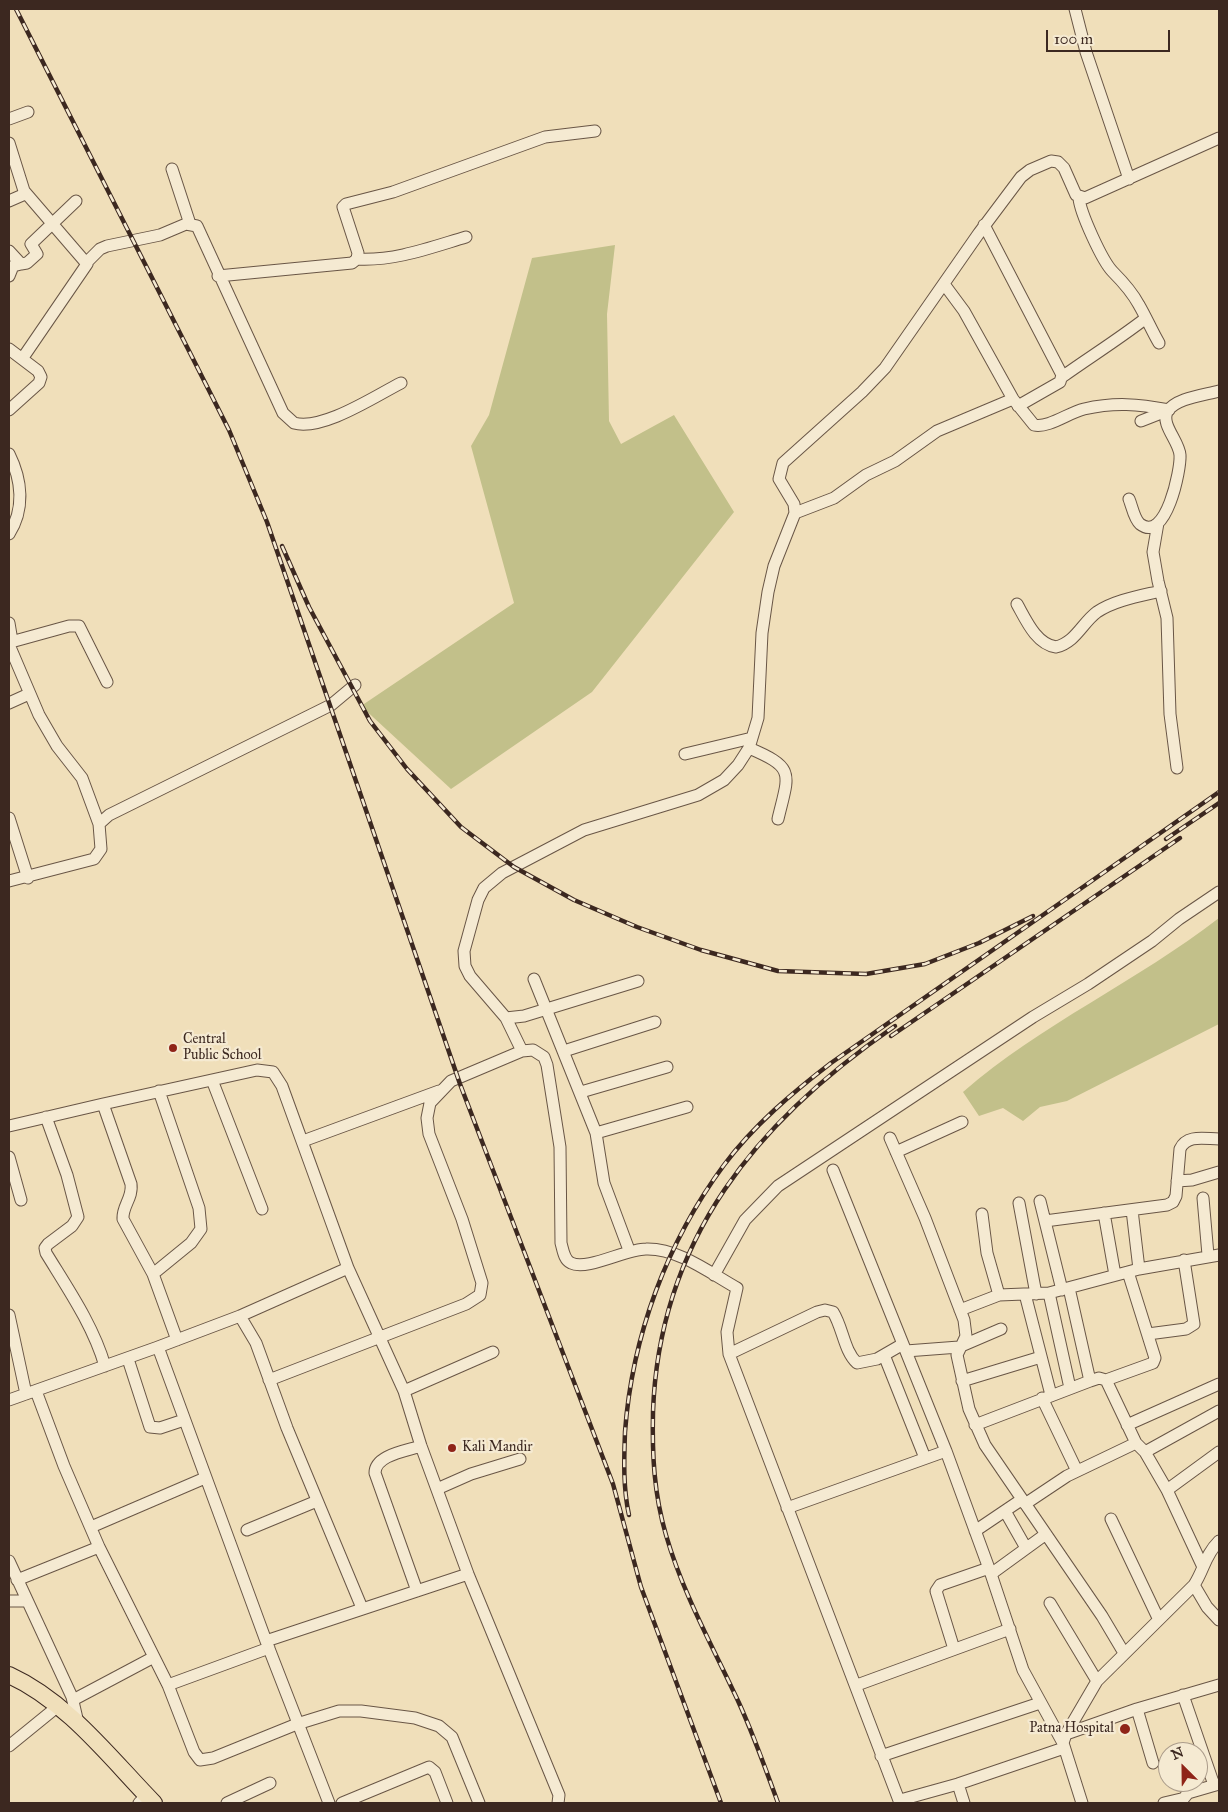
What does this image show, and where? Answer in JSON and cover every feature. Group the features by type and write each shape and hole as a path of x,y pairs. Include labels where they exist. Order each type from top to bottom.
{"highway":[{"path":"9,1675 43,1695 78,1723 144,1803"},
{"path":"9,1683 66,1721 144,1803"}],"street":[{"path":"1075,9 1086,52 1129,179"},
{"path":"9,119 28,112"},
{"path":"357,259 357,250 344,214 343,206 346,204 393,192 545,137 595,131"},
{"path":"1079,198 1088,197 1219,138"},
{"path":"9,143 11,159 25,192 87,262"},
{"path":"522,1051 506,1018 470,976 463,959 478,900 484,888 502,873 584,830 698,794 724,780 738,765 750,743 758,718 762,633 768,592 774,566 796,513 794,504 779,479 783,464 862,392 885,368 984,225 1021,178 1030,170 1051,162 1058,162 1064,168 1079,198 1084,216 1112,271 1122,278 1159,343"},
{"path":"172,169 190,224 198,229 218,276 242,320 283,412 294,423 314,423 337,416 401,383"},
{"path":"9,201 21,198 25,192"},
{"path":"9,276 13,266 27,263 36,255 31,244 51,222 76,201"},
{"path":"22,359 87,266 87,262 100,249 160,235 190,224"},
{"path":"984,225 1062,377"},
{"path":"218,276 352,263 357,259 374,260 404,256 466,237"},
{"path":"9,251 21,264"},
{"path":"944,284 968,318 1015,403 1028,420 1040,426 1069,413 1102,406 1134,403 1169,410"},
{"path":"796,513 834,498 866,475 895,461 937,431 1015,403 1060,382 1062,377 1115,342 1146,318"},
{"path":"9,349 38,371 41,380 9,410"},
{"path":"1141,421 1169,410 1177,403 1219,391"},
{"path":"1169,410 1166,421 1177,442 1180,462 1168,508 1158,523 1153,552 1167,618 1171,723 1177,768"},
{"path":"9,454 19,483 20,510 9,534"},
{"path":"1129,500 1138,522 1142,525 1151,526 1158,523"},
{"path":"1017,604 1032,630 1044,643 1056,647 1069,641 1098,611 1114,604 1161,591"},
{"path":"9,623 10,646 18,661 29,694 49,733 82,778 100,824 101,849 94,859 28,878 9,881"},
{"path":"10,646 68,626 78,626 107,682"},
{"path":"100,824 109,815 330,705 355,685"},
{"path":"9,703 29,694"},
{"path":"685,754 750,743 785,770 787,780 778,819"},
{"path":"9,818 28,878"},
{"path":"714,1275 745,1220 778,1186 1033,1017 1120,962 1219,892"},
{"path":"534,979 596,1133 604,1184 629,1250"},
{"path":"506,1018 524,1016 638,981"},
{"path":"564,1051 655,1022"},
{"path":"270,1380 476,1299 482,1290 462,1219 428,1134 427,1118 430,1103 441,1090 458,1077 522,1051 533,1050 544,1058 550,1078 560,1147 561,1243 565,1257 570,1263 588,1264 629,1250 647,1248 672,1253 737,1288 726,1332 729,1354 856,1685 881,1756 901,1803 904,1799 932,1798 958,1784 1064,1742 1137,1709 1219,1686"},
{"path":"581,1092 667,1067"},
{"path":"9,1126 257,1070 273,1072 282,1086 348,1268 404,1390 421,1446 468,1574 559,1795 558,1803"},
{"path":"212,1080 262,1209"},
{"path":"302,1142 441,1090"},
{"path":"153,1274 199,1235 201,1222 199,1208 159,1091"},
{"path":"103,1104 131,1184 132,1194 123,1209 123,1219 153,1274 177,1340"},
{"path":"596,1133 687,1107"},
{"path":"46,1117 67,1174 78,1217 72,1226 48,1244 45,1248 46,1253 69,1288 99,1348 105,1366"},
{"path":"896,1152 962,1122"},
{"path":"890,1138 925,1218 960,1310 966,1336 959,1347 957,1355 962,1381 975,1424 1023,1502 1102,1616 1124,1653"},
{"path":"1045,1221 1132,1210 1173,1202 1180,1149 1183,1143 1189,1139 1219,1139"},
{"path":"9,1157 21,1200"},
{"path":"833,1170 946,1451 990,1571 1023,1670 1040,1703 1064,1742 1082,1803"},
{"path":"1177,1181 1192,1180 1219,1172"},
{"path":"960,1310 999,1295 1049,1293 1115,1275 1214,1255 1203,1198"},
{"path":"1040,1201 1090,1381"},
{"path":"1019,1203 1047,1397 1077,1472"},
{"path":"975,1424 1090,1381 1100,1378 1106,1380 1153,1363 1154,1358 1133,1271 1132,1210"},
{"path":"1104,1213 1115,1275"},
{"path":"982,1214 987,1253 999,1295"},
{"path":"1148,1334 1186,1329 1194,1324 1184,1260"},
{"path":"9,1400 28,1388 128,1359 240,1316 348,1268"},
{"path":"1049,1293 1070,1388"},
{"path":"729,1354 817,1312 825,1310 833,1312 838,1320 852,1358 857,1363 865,1363 904,1348 959,1347 1001,1329"},
{"path":"9,1315 28,1388 99,1547 168,1685 194,1752 200,1760 213,1758 297,1724 339,1711 415,1718 439,1726 452,1737 479,1803"},
{"path":"240,1316 256,1343 317,1501 362,1608"},
{"path":"158,1347 267,1645 329,1803"},
{"path":"404,1390 493,1352"},
{"path":"884,1355 925,1458"},
{"path":"962,1381 1040,1357"},
{"path":"128,1359 150,1427 160,1428 184,1420"},
{"path":"1106,1380 1136,1443 1145,1452 1167,1490 1202,1565"},
{"path":"1127,1425 1219,1384"},
{"path":"1145,1452 1219,1411"},
{"path":"975,1531 1004,1512 1077,1472 1136,1443"},
{"path":"417,1591 374,1473 375,1466 380,1460 421,1446"},
{"path":"788,1508 946,1451"},
{"path":"1167,1490 1219,1452"},
{"path":"437,1489 471,1474 520,1459"},
{"path":"91,1527 205,1478"},
{"path":"247,1530 317,1501"},
{"path":"1004,1512 1026,1548"},
{"path":"1111,1519 1158,1618"},
{"path":"954,1649 936,1591 940,1586 990,1571 1046,1534"},
{"path":"1064,1742 1097,1681 1158,1618 1194,1585 1201,1574 1206,1555 1219,1541"},
{"path":"17,1580 99,1547"},
{"path":"9,1561 73,1700 78,1723"},
{"path":"168,1685 362,1608 468,1574"},
{"path":"1194,1585 1219,1620"},
{"path":"9,1601 27,1601"},
{"path":"1050,1603 1097,1681"},
{"path":"856,1685 1010,1629"},
{"path":"73,1700 154,1657"},
{"path":"1164,1803 1180,1801 1188,1792 1217,1785 1183,1695"},
{"path":"881,1756 1040,1703"},
{"path":"1137,1709 1153,1764"},
{"path":"9,1746 52,1711"},
{"path":"342,1803 429,1767 435,1772 447,1803"},
{"path":"227,1803 270,1783"},
{"path":"958,1784 964,1803"}],"shaded area":[{"path":"615,245 607,314 609,421 621,444 674,415 734,512 592,692 451,789 361,706 514,603 471,446 489,415 532,258"},
{"path":"1219,918 1219,1024 1067,1101 1040,1107 1023,1121 1003,1108 979,1116 963,1092 1025,1045 1156,962"}],"railway":[{"path":"16,9 229,430 267,522 460,1084 613,1484 641,1587 721,1803"},
{"path":"282,546 309,607 370,721 407,769 461,827 514,867 574,900 637,927 701,950 778,971 866,974 925,964 979,943 1033,916"},
{"path":"629,1515 625,1484 625,1432 635,1361 644,1326 669,1258 685,1226 724,1165 736,1150 774,1110 831,1063 1219,792"},
{"path":"1166,839 1219,803"},
{"path":"891,1036 1180,838"},
{"path":"778,1803 744,1715 681,1578 662,1520 656,1489 653,1444 653,1412 659,1350 674,1292 696,1239 724,1190 759,1144 800,1102 845,1063 895,1026"}],"place":[{"name":"Central Public School","path":"173,1048"},
{"name":"Kali Mandir","path":"452,1448"},
{"name":"Patna Hospital","path":"1125,1729"}]}
